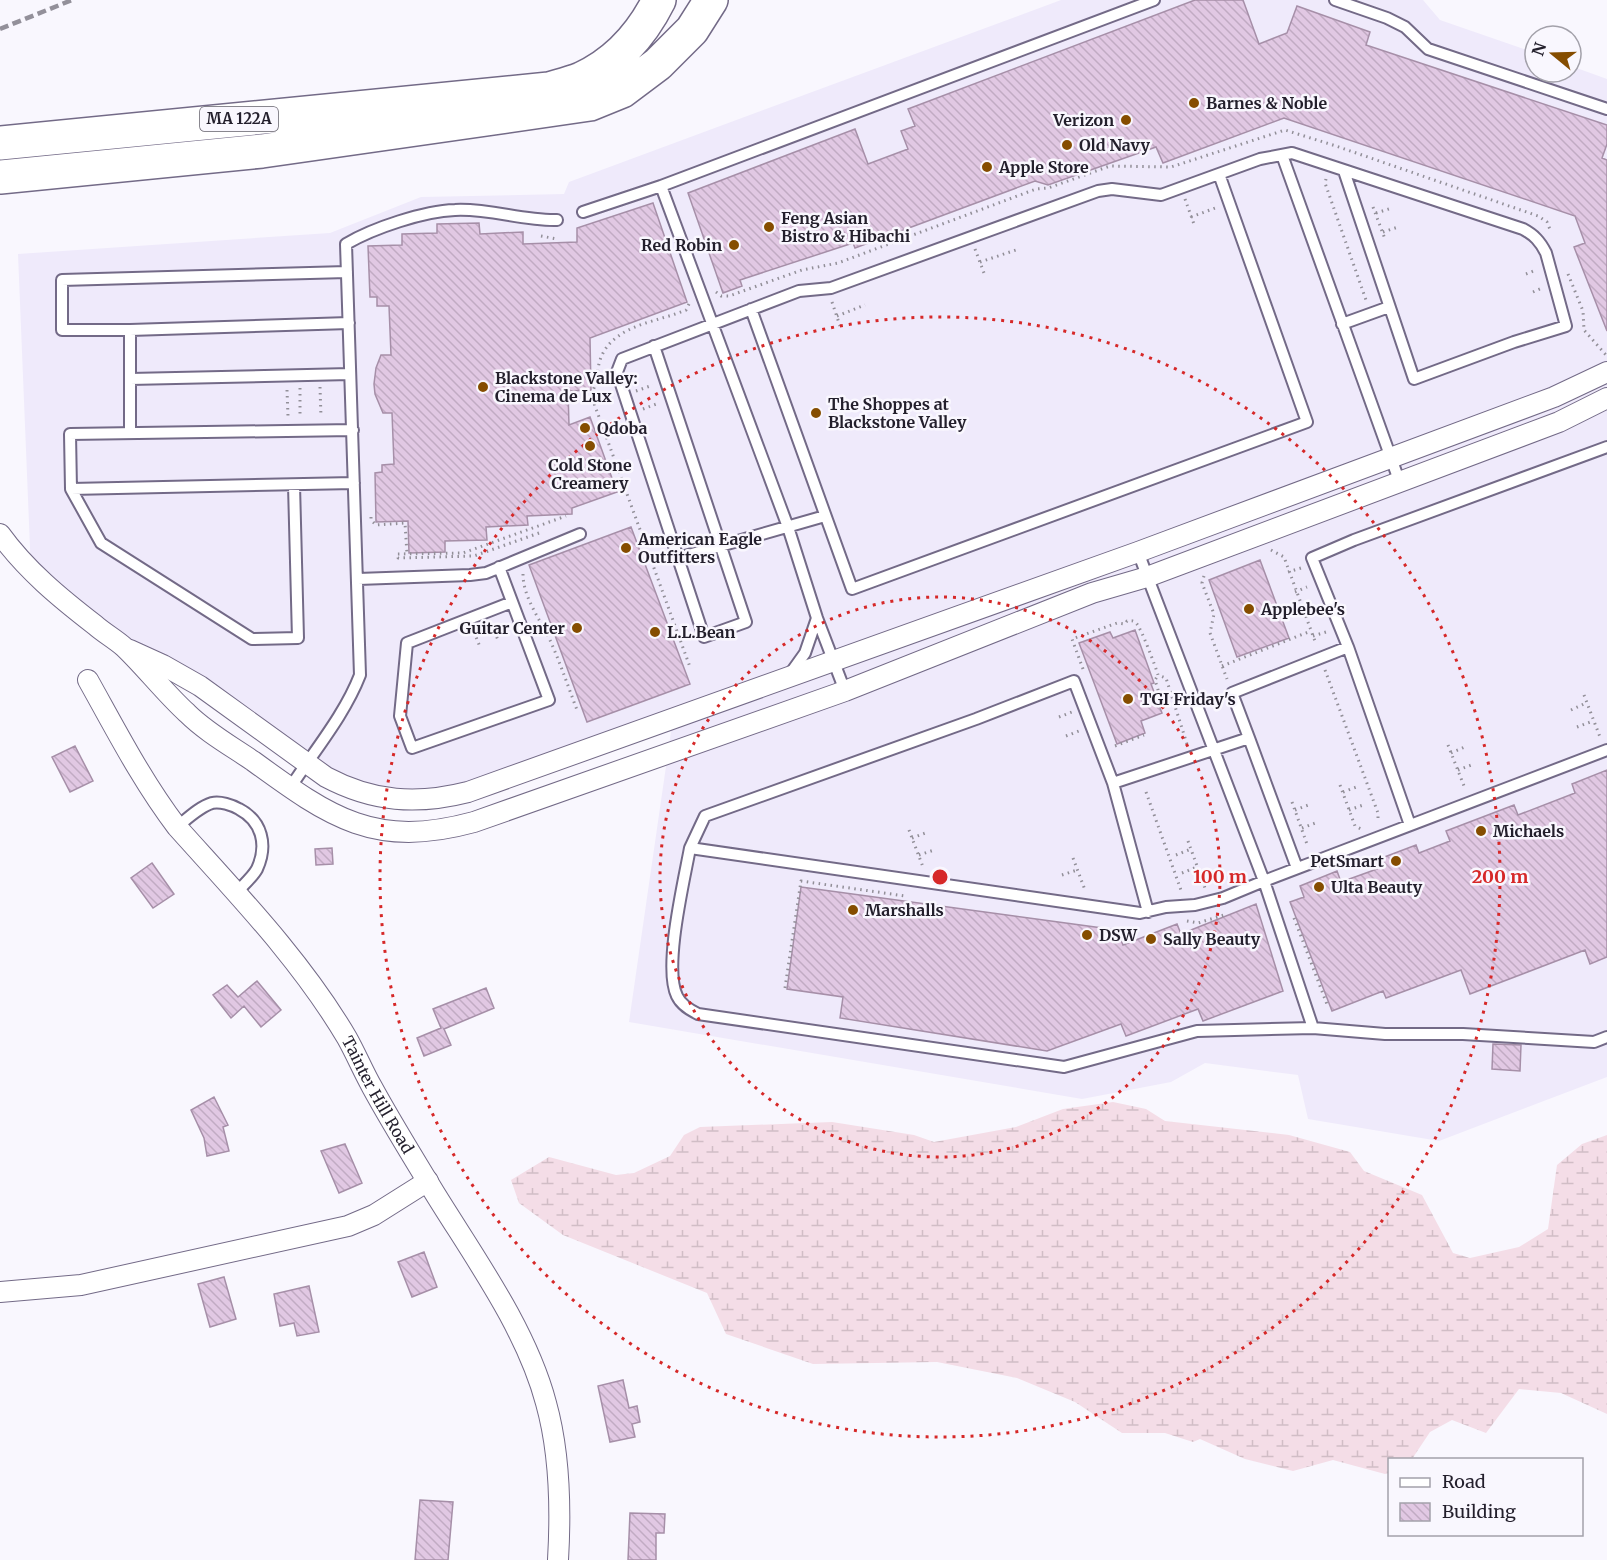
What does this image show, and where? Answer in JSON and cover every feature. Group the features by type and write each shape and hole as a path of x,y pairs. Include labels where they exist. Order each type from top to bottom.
{"highway":[{"name":"MA 122A","path":"0,142 549,89 581,79 630,44 648,22 659,0"},
{"path":"0,177 262,151 590,104 622,91 657,64 693,30 711,0"}],"street":[{"path":"124,648 163,665 200,686 326,777 363,793 415,800 440,799 468,792 1138,552 1554,397 1607,372"},
{"path":"0,534 31,572 124,648 189,716 290,788 332,814 356,824 386,831 415,833 445,830 497,814 845,691 1092,593 1147,577 1559,422 1607,398"},
{"name":"Tainter Hill Road","path":"88,680 141,775 177,827 264,924 346,1038 372,1087 492,1285 525,1348 541,1385 551,1423 560,1520 558,1560"},
{"path":"0,1292 81,1285 348,1226 406,1197 428,1181"}],"lane":[{"path":"583,212 662,186 1154,0"},
{"path":"1335,0 1387,18 1405,27 1428,49 1607,109"},
{"path":"654,346 746,622 704,637 616,372 622,359 654,346 712,323 799,291 831,288 1098,191 1112,189 1161,195 1260,159 1292,153 1523,229 1533,235 1541,243 1546,253 1566,326 1514,342 1414,379 1344,171"},
{"path":"1282,154 1400,483"},
{"path":"751,309 852,589 1307,422 1219,174"},
{"path":"662,186 788,527 817,618 845,691"},
{"path":"290,788 344,710 360,675 346,244 377,230 429,214 456,210 556,220"},
{"path":"347,272 62,280 62,330 349,323"},
{"path":"1342,324 1389,307"},
{"path":"130,330 130,433"},
{"path":"130,379 351,374"},
{"path":"294,485 298,638 252,639 101,543 71,489 70,434 352,430"},
{"path":"1410,825 1348,646 1312,558 1354,540 1607,447"},
{"path":"71,489 354,483"},
{"path":"678,558 825,516"},
{"path":"358,579 470,576 486,573 580,534"},
{"path":"1138,552 1264,881 1313,1028"},
{"path":"499,567 549,700 412,748 400,716 407,643 512,602"},
{"path":"788,676 805,653 817,618"},
{"path":"1297,868 1232,693 1348,646"},
{"path":"1148,912 1113,783 1074,681 939,733 705,816 690,848 676,930 671,977 677,997 687,1009 698,1014 1064,1066 1197,1031 1313,1028 1385,1034 1463,1034 1594,1042 1607,1037"},
{"path":"1113,783 1249,738"},
{"path":"690,848 1140,913 1166,907 1195,905 1223,898 1607,750"},
{"path":"177,827 194,813 213,803 231,804 250,815 261,832 262,851 256,870 235,894"}],"path":[{"path":"714,288 722,296 729,296 802,270 838,263 1036,189 1048,188 1110,166 1171,167 1285,130 1538,216 1547,222 1554,239"},
{"path":"1327,175 1325,183 1367,302"},
{"path":"1184,195 1195,227"},
{"path":"1191,217 1229,203"},
{"path":"1372,203 1385,239"},
{"path":"1376,213 1392,208"},
{"path":"1383,232 1398,227"},
{"path":"535,234 556,239"},
{"path":"974,244 984,273"},
{"path":"980,262 1019,249"},
{"path":"1567,269 1583,311 1584,330 1607,356"},
{"path":"831,298 840,326"},
{"path":"837,316 865,305"},
{"path":"632,392 666,380"},
{"path":"294,431 300,386"},
{"path":"320,386 321,431"},
{"path":"287,387 294,431"},
{"path":"638,410 672,399"},
{"path":"370,512 371,520 376,525 405,523 407,554"},
{"path":"546,530 474,556 398,558 397,554 463,553 566,516"},
{"path":"1262,549 1273,550 1284,557 1317,645 1324,643"},
{"path":"525,566 522,575 524,583 537,616 553,645 577,710"},
{"path":"1210,572 1203,576 1202,583 1214,614 1210,633 1229,683"},
{"path":"1084,673 1072,639 1118,623 1125,624 1131,621 1137,624 1154,659 1158,675 1155,680 1159,693 1156,694"},
{"path":"492,626 498,640"},
{"path":"1222,666 1311,631"},
{"path":"474,632 480,647"},
{"path":"1324,668 1378,813"},
{"path":"1158,675 1166,678 1192,758"},
{"path":"1584,695 1600,738"},
{"path":"1571,710 1587,703"},
{"path":"1577,727 1593,721"},
{"path":"1110,743 1115,746 1144,735"},
{"path":"1448,745 1464,786"},
{"path":"1451,753 1467,746"},
{"path":"1458,770 1474,764"},
{"path":"1340,785 1355,826"},
{"path":"1343,792 1359,786"},
{"path":"1146,792 1180,892 1185,894"},
{"path":"1292,802 1308,847"},
{"path":"1295,810 1311,804"},
{"path":"1349,810 1366,804"},
{"path":"1302,828 1318,822"},
{"path":"909,830 925,871"},
{"path":"912,838 928,832"},
{"path":"1188,841 1205,889 1200,892"},
{"path":"1176,855 1191,849"},
{"path":"918,855 934,850"},
{"path":"1073,858 1085,891 1079,893"},
{"path":"1182,873 1198,867"},
{"path":"1062,875 1077,869"},
{"path":"785,988 801,881 908,896"},
{"path":"1180,921 1198,922 1232,912"},
{"path":"1293,917 1328,1008"}],"shaded area":[{"name":"The Shoppes at Blackstone Valley","path":"1061,0 1423,0 1440,20 1523,49 1523,84 1583,84 1583,70 1607,79 1607,1077 1439,1141 1308,1119 1298,1075 1205,1063 1171,1082 1082,1099 629,1022 673,718 468,792 363,793 163,665 31,572 18,254 330,233 421,197 564,194 569,182"}],"green space":[{"path":"1113,1102 1146,1109 1165,1121 1289,1135 1350,1152 1364,1171 1422,1195 1453,1253 1470,1258 1519,1247 1548,1229 1557,1165 1582,1144 1607,1135 1607,1414 1561,1393 1519,1389 1486,1433 1452,1420 1430,1432 1413,1458 1388,1458 1388,1473 1333,1460 1293,1471 1245,1459 1200,1439 1193,1442 1165,1433 1122,1433 1075,1402 1017,1378 937,1362 813,1364 726,1334 707,1293 563,1235 519,1203 511,1180 549,1157 616,1175 634,1173 670,1156 684,1135 700,1127 832,1122 914,1135 934,1142 1016,1127 1063,1109"}],"building":[{"path":"1195,0 1243,0 1259,44 1287,33 1297,6 1370,32 1366,45 1607,125 1607,144 1602,158 1607,160 1607,331 1574,247 1585,243 1575,216 1284,118 1163,163 1156,147 1048,185 1035,181 855,248 853,243 740,280 742,286 723,293 688,193 855,129 868,164 908,149 901,131 915,126 908,109"},
{"name":"Blackstone Valley: Cinema de Lux","path":"653,203 687,302 590,338 591,390 568,391 569,425 590,417 617,492 572,508 572,514 527,516 528,525 486,527 487,540 445,541 445,552 409,553 408,521 376,522 375,473 382,472 382,465 394,464 392,413 383,413 375,394 374,384 376,368 381,355 391,355 389,306 377,306 377,297 370,297 368,246 402,245 402,234 437,233 437,224 479,223 480,234 523,232 523,244 577,242 577,228"},
{"path":"631,527 690,684 587,722 529,565"},
{"name":"Applebee's","path":"1260,560 1289,638 1237,657 1209,580"},
{"name":"TGI Friday's","path":"1135,630 1162,713 1141,721 1145,733 1117,744 1079,643 1110,632 1113,638"},
{"path":"75,746 93,781 70,792 52,757"},
{"path":"1607,770 1607,957 1590,964 1585,950 1470,994 1461,970 1386,998 1383,991 1332,1011 1290,902 1304,897 1300,886 1337,871 1341,882 1377,869 1374,861 1416,845 1419,853 1450,841 1446,831 1514,805 1518,815 1575,793 1572,784"},
{"path":"332,848 333,864 316,865 315,849"},
{"path":"152,863 174,894 153,908 131,878"},
{"path":"801,887 1117,930 1123,945 1177,924 1181,934 1256,904 1283,991 1203,1021 1198,1009 1126,1036 1121,1024 1047,1051 840,1018 843,997 787,989"},
{"path":"257,981 281,1010 261,1027 244,1006 231,1018 213,995 227,985 238,997"},
{"path":"486,988 494,1008 444,1029 451,1045 424,1056 417,1038 441,1028 433,1009"},
{"path":"1493,1044 1521,1045 1520,1071 1492,1069"},
{"path":"214,1097 228,1125 223,1127 229,1151 207,1156 204,1138 191,1110"},
{"path":"345,1144 362,1183 339,1193 321,1151"},
{"path":"424,1252 437,1287 412,1297 398,1262"},
{"path":"224,1277 236,1319 210,1327 198,1284"},
{"path":"309,1286 319,1332 297,1336 294,1323 280,1326 274,1294"},
{"path":"623,1380 629,1408 637,1406 640,1422 632,1424 635,1437 610,1442 598,1386"},
{"path":"420,1500 453,1502 448,1560 415,1560"},
{"path":"630,1513 665,1514 664,1533 656,1533 656,1560 628,1560"}],"railway":[{"path":"0,29 72,0"}],"place":[{"name":"Barnes & Noble","path":"1194,103"},
{"name":"Verizon","path":"1126,120"},
{"name":"Old Navy","path":"1067,145"},
{"name":"Apple Store","path":"987,167"},
{"name":"Feng Asian Bistro & Hibachi","path":"769,227"},
{"name":"Red Robin","path":"734,245"},
{"name":"Blackstone Valley: Cinema de Lux","path":"483,387"},
{"name":"The Shoppes at Blackstone Valley","path":"816,413"},
{"name":"Qdoba","path":"585,428"},
{"name":"Cold Stone Creamery","path":"590,446"},
{"name":"American Eagle Outfitters","path":"626,548"},
{"name":"Applebee's","path":"1249,609"},
{"name":"Guitar Center","path":"577,628"},
{"name":"L.L.Bean","path":"655,632"},
{"name":"TGI Friday's","path":"1128,699"},
{"name":"Michaels","path":"1481,831"},
{"name":"PetSmart","path":"1396,861"},
{"name":"Ulta Beauty","path":"1319,887"},
{"name":"Marshalls","path":"853,910"},
{"name":"DSW","path":"1087,935"},
{"name":"Sally Beauty","path":"1151,939"}]}
